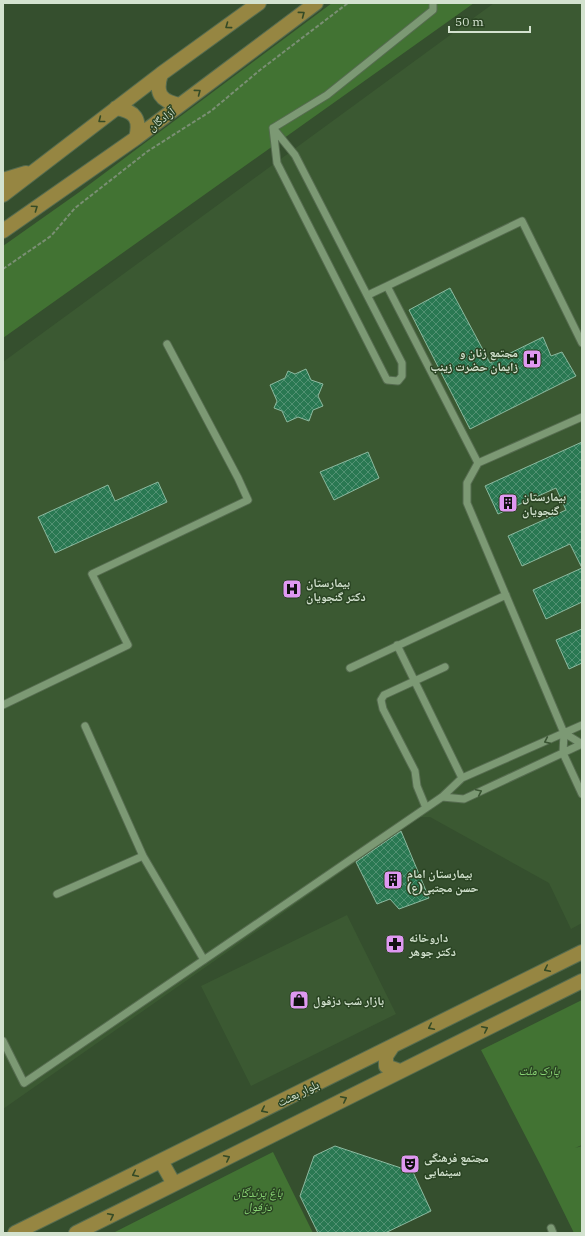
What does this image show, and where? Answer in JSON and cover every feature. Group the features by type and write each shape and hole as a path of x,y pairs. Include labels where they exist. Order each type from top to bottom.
{"main road":[{"path":"3,195 161,74 259,3"},
{"name":"آزادگان","path":"3,231 136,138 316,3"},
{"path":"161,74 158,84 161,95 169,103 180,105"},
{"path":"116,108 127,110 136,117 139,127 136,138"},
{"path":"3,180 34,171"},
{"name":"بلوار بعثت","path":"15,1233 582,952"},
{"path":"76,1233 582,981"},
{"path":"392,1046 386,1056 386,1066 400,1071"},
{"path":"161,1161 174,1184"}],"lane":[{"path":"273,128 327,95 433,10 433,3"},
{"path":"273,128 295,155 368,295 402,364 402,376 398,381 388,380 277,163 273,128"},
{"path":"368,295 522,221 582,343"},
{"path":"388,286 478,463"},
{"path":"3,705 128,645 92,574 248,500 238,478 167,344"},
{"path":"582,417 478,463 467,483 467,503 564,733 563,753 582,794"},
{"path":"350,668 506,595"},
{"path":"397,645 462,778"},
{"path":"426,808 417,786 415,771 383,709 381,700 384,695 445,667"},
{"path":"3,1041 24,1083 442,797 462,778 582,725"},
{"path":"85,726 143,856 204,960"},
{"path":"442,797 464,799 582,744 564,733"},
{"path":"58,894 143,856"}],"path":[{"path":"3,269 51,236 75,208 148,152 211,112 260,70 348,3"}],"shaded area":[{"name":"بیمارستان دکتر گنجویان","path":"494,3 582,3 582,923 571,929 549,883 430,817 420,817 3,1109 3,362"},
{"name":"بازار شب دزفول","path":"347,915 396,1014 251,1086 201,986"}],"green space":[{"path":"332,3 474,3 3,338 3,246 78,193"},
{"name":"پارک ملت","path":"582,1000 582,1145 575,1148 582,1146 582,1233 574,1233 481,1050"},
{"name":"باغ پرندگان دزفول","path":"273,1152 313,1233 113,1233"}],"building":[{"name":"مجتمع زنان و زایمان حضرت زینب","path":"450,288 490,363 543,337 551,356 562,352 576,376 470,429 409,310"},
{"path":"306,369 311,380 323,384 318,396 323,406 313,410 309,421 298,417 287,422 282,411 274,408 277,401 270,385 285,378 288,371 295,374"},
{"name":"بیمارستان گنجویان","path":"582,442 582,568 570,544 522,566 508,536 566,510 556,488 498,514 485,486"},
{"path":"368,452 379,478 334,500 320,472"},
{"path":"158,482 167,502 55,553 38,517 108,485 115,501"},
{"path":"582,568 582,602 546,619 533,590"},
{"path":"582,629 582,663 569,669 556,640"},
{"name":"بیمارستان امام حسن مجتبی(ع)","path":"401,831 429,898 399,909 390,899 377,904 356,862"},
{"path":"335,1146 413,1172 431,1211 385,1233 318,1233 300,1196 314,1156"}],"place":[{"name":"مجتمع زنان و زایمان حضرت زینب","path":"532,359"},
{"name":"بیمارستان گنجویان","path":"508,503"},
{"name":"بیمارستان دکتر گنجویان","path":"292,589"},
{"name":"بیمارستان امام حسن مجتبی(ع)","path":"393,880"},
{"name":"داروخانه دکتر جوهر","path":"395,944"},
{"name":"بازار شب دزفول","path":"299,1000"},
{"name":"مجتمع فرهنگی سینمایی","path":"410,1164"}]}
